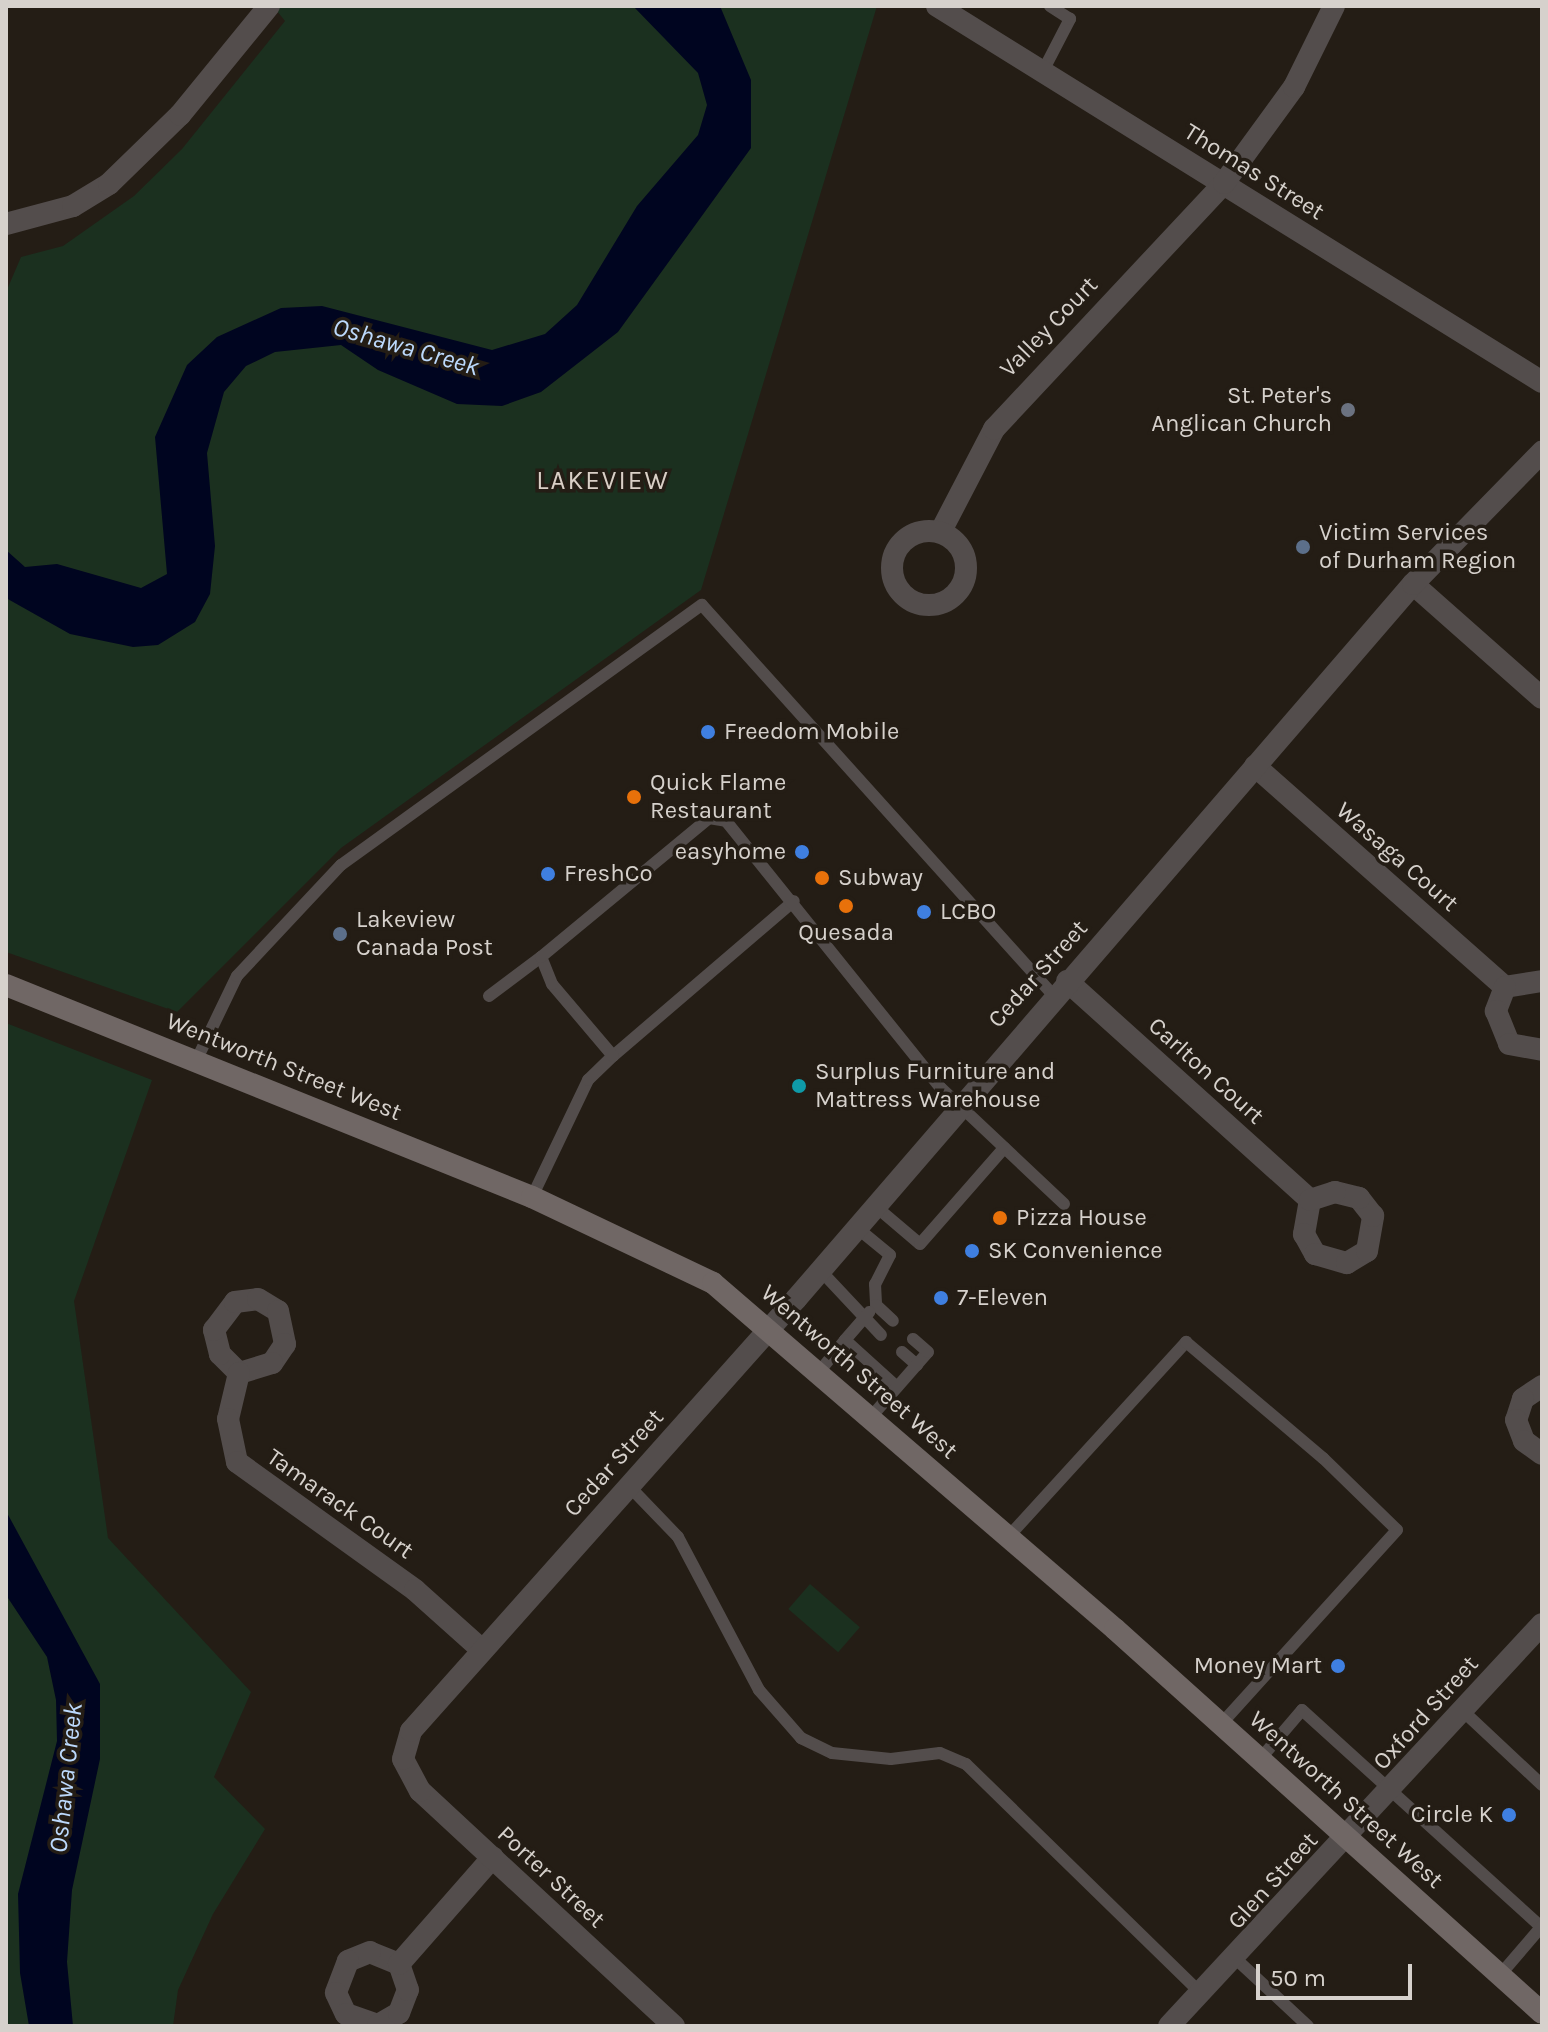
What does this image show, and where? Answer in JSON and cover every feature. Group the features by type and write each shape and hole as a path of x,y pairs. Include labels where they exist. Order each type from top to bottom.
{"main road":[{"name":"Wentworth Street West","path":"6,985 197,1059 669,1256 769,1329 1009,1536 1349,1836 1542,2013"}],"street":[{"path":"6,224 73,206 109,184 180,115 269,6"},
{"name":"Thomas Street","path":"937,6 1542,382"},
{"name":"Valley Court","path":"942,529 980,451 1014,402 1224,183 1294,87 1334,6"},
{"name":"Cedar Street","path":"403,1759 411,1731 769,1329 957,1104 1413,584 1542,452"},
{"path":"1413,584 1542,698"},
{"name":"Wasaga Court","path":"1255,766 1505,987"},
{"path":"1542,981 1505,987 1496,1011 1501,1035 1520,1050 1542,1050"},
{"name":"Carlton Court","path":"1060,989 1310,1200"},
{"name":"Tamarack Court","path":"239,1373 228,1419 237,1462 415,1590 482,1650"},
{"path":"1542,1386 1523,1399 1516,1420 1524,1441 1542,1454"},
{"name":"Oxford Street","path":"1349,1836 1542,1624"},
{"name":"Porter Street","path":"403,1759 420,1791 674,2026"},
{"name":"Glen Street","path":"1169,2026 1237,1960 1349,1836"},
{"path":"399,1964 493,1857"}],"lane":[{"path":"1043,71 1070,19 1050,6"},
{"path":"197,1059 237,976 341,865 702,605 1060,989"},
{"path":"489,996 709,818 726,821 957,1104 1064,1204"},
{"path":"532,1197 588,1080 794,901"},
{"path":"541,957 552,984 613,1056"},
{"path":"874,1205 920,1244 1004,1148"},
{"path":"819,1372 876,1305 875,1284 890,1255 856,1227"},
{"path":"820,1270 881,1335"},
{"path":"876,1305 893,1321"},
{"path":"871,1417 928,1352 913,1339"},
{"path":"845,1340 897,1387"},
{"path":"1009,1536 1186,1342 1323,1458 1397,1530 1222,1723"},
{"path":"902,1352 917,1365"},
{"path":"628,1485 678,1537 759,1690 801,1738 832,1753 891,1759 940,1753 966,1764 1202,1994"},
{"path":"1261,1758 1302,1710 1542,1926 1500,1975"},
{"path":"1463,1711 1542,1785"},
{"name":"Glen Street","path":"1237,1960 1308,2026"}],"green space":[{"path":"273,6 877,6 701,590 341,848 177,1012 6,952 6,292 21,257 63,246 134,196 182,149 285,21"},
{"path":"6,1023 152,1080 74,1301 108,1538 251,1692 214,1777 265,1829 213,1914 178,1990 173,2026 6,2026"},
{"path":"810,1584 860,1627 838,1652 788,1609"}],"water":[{"name":"Oshawa Creek","path":"633,6 720,6 751,80 751,148 618,332 541,392 502,406 457,404 378,370 341,345 275,352 246,366 224,392 207,453 215,546 210,594 195,622 158,645 133,647 70,634 6,598 6,550 25,567 57,564 141,588 167,574 155,437 187,365 217,337 281,308 322,306 492,350 545,334 577,305 637,206 698,135 707,105 698,73"},
{"name":"Oshawa Creek","path":"6,1511 100,1684 100,1759 72,1890 67,1962 73,2026 29,2026 20,1973 18,1894 57,1741 56,1700 47,1657 6,1595"}],"place":[{"name":"St. Peter's Anglican Church","path":"1348,410"},
{"name":"Victim Services of Durham Region","path":"1303,547"},
{"name":"Freedom Mobile","path":"708,732"},
{"name":"Quick Flame Restaurant","path":"634,797"},
{"name":"easyhome","path":"802,852"},
{"name":"FreshCo","path":"548,874"},
{"name":"Subway","path":"822,878"},
{"name":"Quesada","path":"846,906"},
{"name":"LCBO","path":"924,912"},
{"name":"Lakeview Canada Post","path":"340,934"},
{"name":"Surplus Furniture and Mattress Warehouse","path":"799,1086"},
{"name":"Pizza House","path":"1000,1218"},
{"name":"SK Convenience","path":"972,1251"},
{"name":"7-Eleven","path":"941,1298"},
{"name":"Money Mart","path":"1338,1666"},
{"name":"Circle K","path":"1509,1815"}],"district":[{"name":"LAKEVIEW","path":"603,481"}]}
